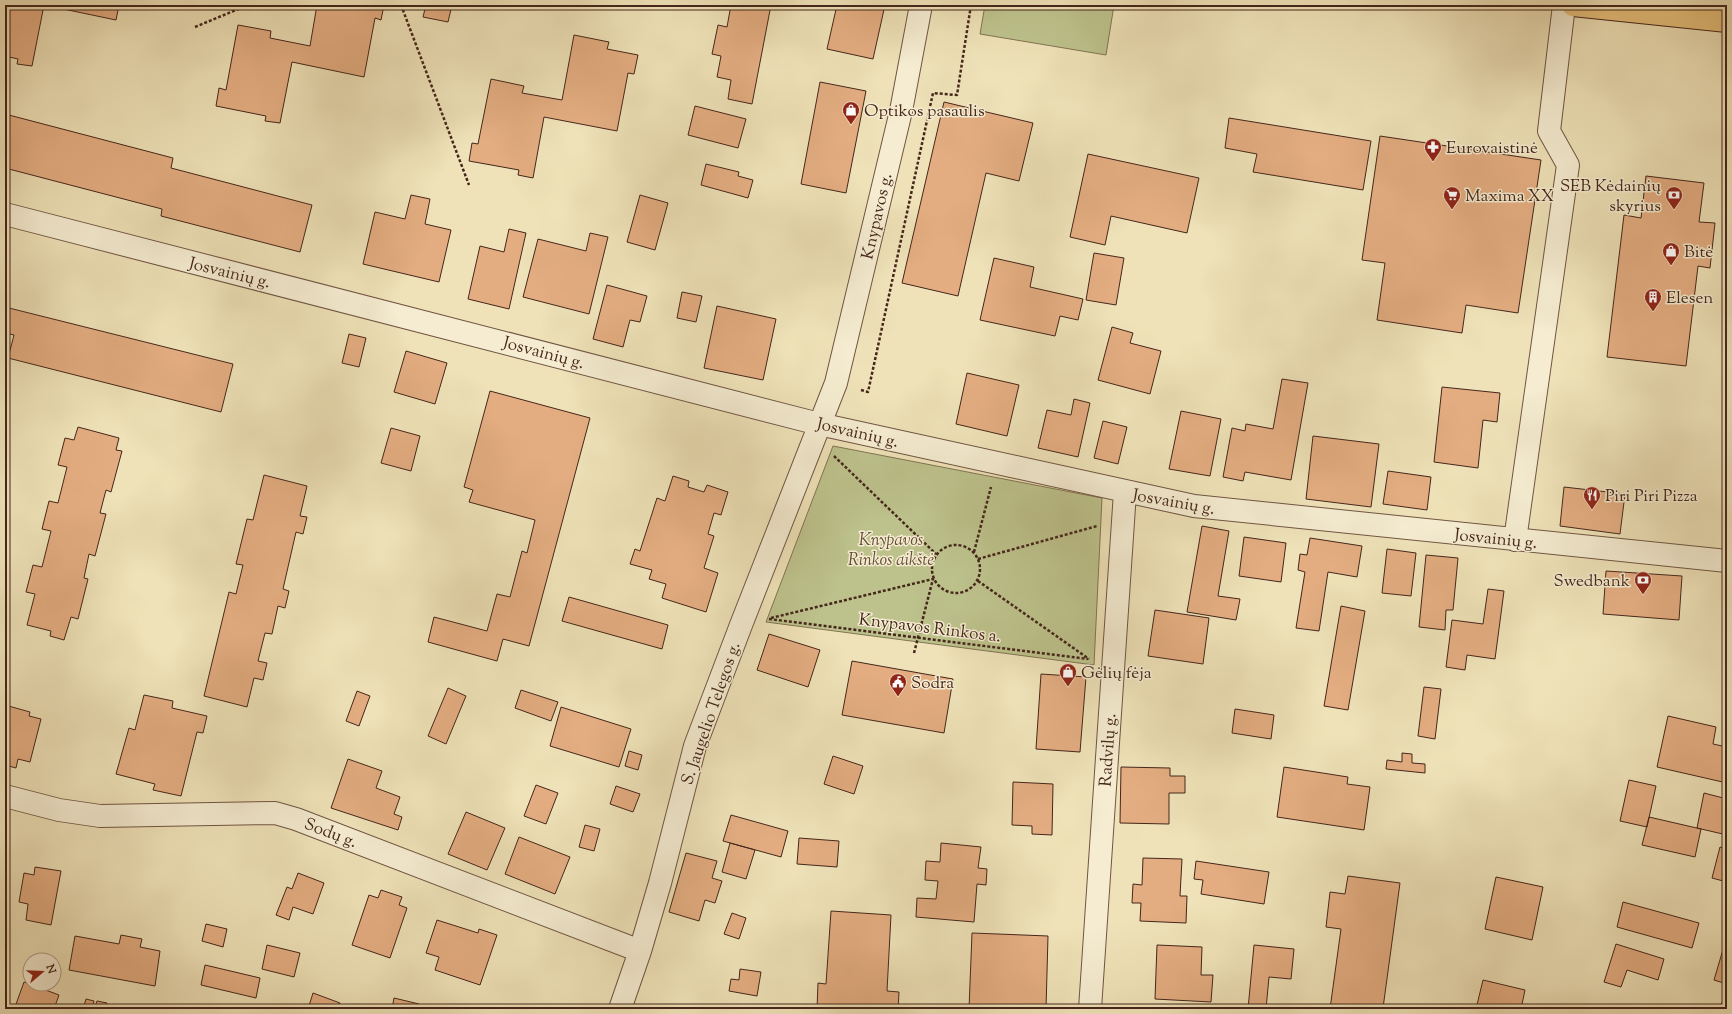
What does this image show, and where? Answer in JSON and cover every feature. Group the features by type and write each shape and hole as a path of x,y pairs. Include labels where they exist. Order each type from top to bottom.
{"main road":[{"path":"1573,5 1727,21"}],"street":[{"name":"Knypavos g.","path":"817,430 836,384 901,111 921,5"},
{"path":"1515,540 1568,165 1550,130 1564,5"},
{"name":"Josvainių g.","path":"5,214 817,430 997,463 1194,506 1727,561"},
{"name":"S. Jaugelio Telegos g.","path":"620,1009 640,951 660,883 695,746 817,430"},
{"name":"Radvilų g.","path":"1090,1009 1125,492"},
{"name":"Sodų g.","path":"5,796 59,810 100,816 275,813 296,819 640,951"}],"path":[{"path":"195,27 248,5"},
{"path":"401,5 469,185"},
{"path":"868,392 933,93 957,95 971,5"},
{"path":"817,430 936,554"},
{"path":"974,552 997,463"},
{"path":"978,559 1123,519"},
{"path":"950,545 967,547 974,552 978,559 980,566 978,581 966,592 958,594 951,593 937,585 931,570 932,562 936,554 942,548 950,545"},
{"path":"741,625 933,578"},
{"path":"914,654 917,637 933,578"},
{"path":"978,581 1112,676"},
{"name":"Knypavos Rinkos a.","path":"769,618 1089,659"}],"green space":[{"path":"985,5 1114,5 1106,55 980,34"},
{"name":"Knypavos Rinkos aikštė","path":"833,446 1102,498 1094,665 766,622"}],"building":[{"path":"5,5 44,5 32,66 17,64 18,59 5,56"},
{"path":"44,5 119,5 116,20"},
{"path":"317,5 384,5 381,20 375,18 364,77 292,62 280,123 265,121 266,116 216,106 219,88 226,90 238,25 271,31 270,38 310,46"},
{"path":"426,5 452,5 448,22 423,17"},
{"path":"731,5 771,5 752,104 728,99 731,80 717,77 721,56 712,54 718,25 727,27"},
{"path":"837,5 885,5 873,59 827,49"},
{"path":"574,35 609,42 607,49 638,55 634,74 628,73 617,131 544,117 533,178 518,175 519,170 469,161 472,143 478,144 491,79 524,86 522,93 562,100"},
{"path":"820,82 866,91 846,193 801,184"},
{"path":"944,102 1033,123 1019,181 986,173 958,296 902,283"},
{"path":"695,106 746,119 738,148 688,135"},
{"path":"5,114 173,158 171,168 312,205 300,252 161,216 162,209 5,168"},
{"path":"1229,118 1371,141 1363,190 1253,172 1257,154 1225,148"},
{"name":"Maxima XX","path":"1380,136 1541,160 1518,313 1466,305 1462,333 1377,320 1385,263 1362,260"},
{"path":"1088,154 1199,178 1187,233 1111,216 1105,245 1070,237"},
{"path":"706,164 739,172 738,176 753,180 748,198 701,185"},
{"name":"Elesen","path":"1646,176 1704,183 1699,222 1715,223 1710,268 1698,266 1686,366 1607,357 1624,215 1641,218"},
{"path":"411,195 430,199 425,224 451,230 439,282 363,264 375,212 405,219"},
{"path":"640,195 668,203 655,250 627,242"},
{"path":"509,229 526,233 509,309 468,299 480,246 504,252"},
{"path":"590,233 608,237 589,314 523,297 538,239 586,251"},
{"path":"1094,253 1124,258 1116,305 1086,300"},
{"path":"994,258 1034,267 1030,287 1083,299 1078,320 1060,316 1055,336 980,320"},
{"path":"607,285 647,296 640,322 630,320 623,347 593,339"},
{"path":"682,292 702,296 696,322 677,318"},
{"path":"717,306 776,319 763,380 704,368"},
{"path":"9,308 233,364 221,412 8,358 14,335 5,333 5,324"},
{"path":"1112,327 1133,333 1130,343 1161,351 1150,394 1098,380"},
{"path":"349,334 366,338 359,367 342,363"},
{"path":"406,351 447,363 435,404 394,392"},
{"path":"967,373 1019,385 1007,436 956,424"},
{"path":"1282,379 1308,383 1291,480 1245,472 1243,481 1223,477 1232,428 1245,431 1246,424 1273,429"},
{"path":"1442,387 1500,393 1497,422 1483,420 1478,468 1434,462"},
{"path":"490,391 590,418 529,646 503,639 497,661 428,642 434,617 487,631 497,594 510,597 522,551 527,553 535,520 469,502 473,490 464,487"},
{"path":"1074,399 1090,403 1078,457 1038,448 1047,410 1071,415"},
{"path":"1181,411 1221,419 1210,476 1169,469"},
{"path":"1103,421 1127,427 1118,464 1094,458"},
{"path":"78,427 119,438 116,450 122,451 111,492 106,490 100,513 106,514 95,556 89,554 84,578 88,579 78,619 71,617 64,640 50,636 51,631 27,625 35,594 26,592 33,565 42,567 51,531 42,529 49,501 58,503 67,467 58,465 65,438 74,440"},
{"path":"391,428 420,436 411,471 381,463"},
{"path":"1313,436 1379,444 1371,507 1306,499"},
{"path":"1388,471 1431,477 1427,510 1383,504"},
{"path":"264,475 307,486 300,516 307,517 303,534 296,532 283,589 289,591 285,608 278,606 272,634 265,633 258,661 267,663 263,680 254,678 247,707 204,696 229,592 236,594 243,565 236,564 247,519 253,520"},
{"path":"673,476 689,481 688,487 704,492 707,485 728,492 721,515 714,513 708,534 714,536 704,568 718,573 706,612 662,598 666,584 649,579 652,570 630,564 635,549 640,551 657,498 665,501"},
{"name":"Piri Piri Pizza","path":"1564,487 1625,494 1620,534 1560,526"},
{"path":"1202,526 1229,531 1218,596 1240,599 1236,620 1187,612"},
{"path":"1244,537 1286,543 1281,582 1239,576"},
{"path":"1310,538 1362,546 1357,577 1328,572 1319,631 1296,628 1305,572 1298,570 1300,554 1307,555"},
{"path":"1387,549 1416,553 1411,596 1382,593"},
{"path":"1426,555 1458,558 1453,610 1446,610 1445,630 1419,627"},
{"name":"Swedbank","path":"1606,571 1682,576 1679,620 1603,614"},
{"path":"1488,589 1504,591 1495,659 1467,655 1465,670 1446,667 1452,620 1483,624"},
{"path":"569,597 668,625 662,649 562,621"},
{"path":"1341,606 1365,611 1348,710 1324,706"},
{"path":"1155,610 1209,618 1203,664 1148,656"},
{"path":"769,634 820,650 808,687 757,670"},
{"name":"Sodra","path":"852,661 953,679 944,733 842,715"},
{"path":"1041,674 1086,677 1080,752 1036,749"},
{"path":"1424,687 1441,689 1435,739 1418,736"},
{"path":"448,688 466,696 446,744 428,736"},
{"path":"521,690 558,702 551,721 515,708"},
{"path":"357,691 370,696 359,726 346,721"},
{"path":"144,695 173,701 172,708 207,716 203,733 197,732 181,796 153,790 155,784 116,774 129,728 135,730"},
{"path":"5,705 30,712 29,716 41,719 30,762 18,759 16,768 5,765"},
{"path":"561,707 631,729 619,767 550,746"},
{"path":"1235,709 1274,715 1271,739 1232,733"},
{"path":"1668,716 1716,727 1713,744 1727,747 1727,783 1657,767"},
{"path":"629,751 642,755 638,770 625,766"},
{"path":"1402,753 1412,754 1412,763 1425,764 1425,773 1386,769 1387,760 1402,762"},
{"path":"833,756 863,766 854,794 824,784"},
{"path":"348,759 382,771 376,788 400,797 394,814 402,817 398,830 331,808"},
{"path":"1121,767 1170,768 1170,776 1185,776 1185,793 1169,793 1169,824 1120,823"},
{"path":"1284,767 1348,777 1347,784 1370,787 1364,830 1277,817"},
{"path":"1629,780 1656,786 1647,827 1620,821"},
{"path":"1013,782 1053,784 1052,835 1032,834 1032,826 1012,825"},
{"path":"536,785 558,793 546,824 524,816"},
{"path":"616,786 640,794 633,812 610,804"},
{"path":"1704,793 1727,799 1727,835 1697,828"},
{"path":"466,812 505,828 487,870 448,854"},
{"path":"731,815 788,831 781,857 723,841"},
{"path":"1649,817 1701,829 1695,857 1642,845"},
{"path":"585,825 600,829 594,851 579,847"},
{"path":"519,837 570,857 555,894 505,874"},
{"path":"799,838 839,841 837,867 797,864"},
{"path":"730,843 755,850 746,879 722,872"},
{"path":"941,843 981,847 978,868 987,869 986,885 977,884 974,922 916,917 917,898 936,899 938,881 925,880 926,861 940,862"},
{"path":"1720,847 1727,849 1727,882 1712,878"},
{"path":"686,853 717,861 712,878 722,881 715,903 705,900 699,921 669,912"},
{"path":"1143,858 1182,859 1180,896 1187,896 1186,923 1140,921 1141,903 1132,903 1133,884 1142,885"},
{"path":"1196,861 1269,872 1264,904 1201,894 1203,880 1194,879"},
{"path":"35,867 61,871 51,925 26,920 28,904 19,902 24,873 34,875"},
{"path":"298,873 324,883 313,914 293,907 289,920 276,915 287,887 292,889"},
{"path":"1348,876 1400,883 1383,1008 1355,1005 1355,1009 1330,1009 1341,929 1326,927 1330,892 1345,894"},
{"path":"1496,877 1543,887 1532,940 1485,929"},
{"path":"381,890 402,897 399,905 407,908 390,958 352,945 369,895 378,898"},
{"path":"1623,902 1699,923 1692,948 1617,927"},
{"path":"831,911 891,915 887,991 899,992 898,1009 817,1009 818,983 826,984"},
{"path":"732,913 746,918 739,939 724,934"},
{"path":"437,920 478,933 479,929 497,935 480,985 435,970 439,957 426,953"},
{"path":"206,924 227,929 223,947 202,941"},
{"path":"972,933 1048,936 1046,1009 969,1009"},
{"path":"121,935 142,939 140,947 160,951 155,986 69,970 75,936 119,944"},
{"path":"1727,936 1727,984 1714,980"},
{"path":"1616,944 1664,959 1658,980 1627,970 1621,987 1604,982"},
{"path":"267,945 300,953 294,977 262,969"},
{"path":"1157,945 1202,947 1201,975 1213,975 1211,1002 1155,999"},
{"path":"1254,945 1294,949 1291,979 1269,977 1266,1009 1248,1009"},
{"path":"205,965 260,978 256,998 201,985"},
{"path":"740,969 761,972 757,996 729,991 731,979 739,980"},
{"path":"1483,980 1525,990 1521,1009 1476,1009"},
{"path":"22,988 22,992 51,992 59,995 54,1009 21,1009 15,1007"},
{"path":"1726,990 1727,1009 1720,1009"},
{"path":"313,993 340,1003 338,1009 308,1009"},
{"path":"394,998 419,1004 418,1009 392,1009"},
{"path":"86,999 94,1001 92,1009 83,1009"},
{"path":"97,1001 107,1003 106,1009 94,1009"}],"place":[{"name":"Optikos pasaulis","path":"851,125"},
{"name":"Eurovaistinė","path":"1433,162"},
{"name":"Maxima XX","path":"1452,210"},
{"name":"SEB Kėdainių skyrius","path":"1674,210"},
{"name":"Bitė","path":"1671,266"},
{"name":"Elesen","path":"1653,312"},
{"name":"Piri Piri Pizza","path":"1592,510"},
{"name":"Swedbank","path":"1643,595"},
{"name":"Gėlių fėja","path":"1068,687"},
{"name":"Sodra","path":"898,697"}]}
